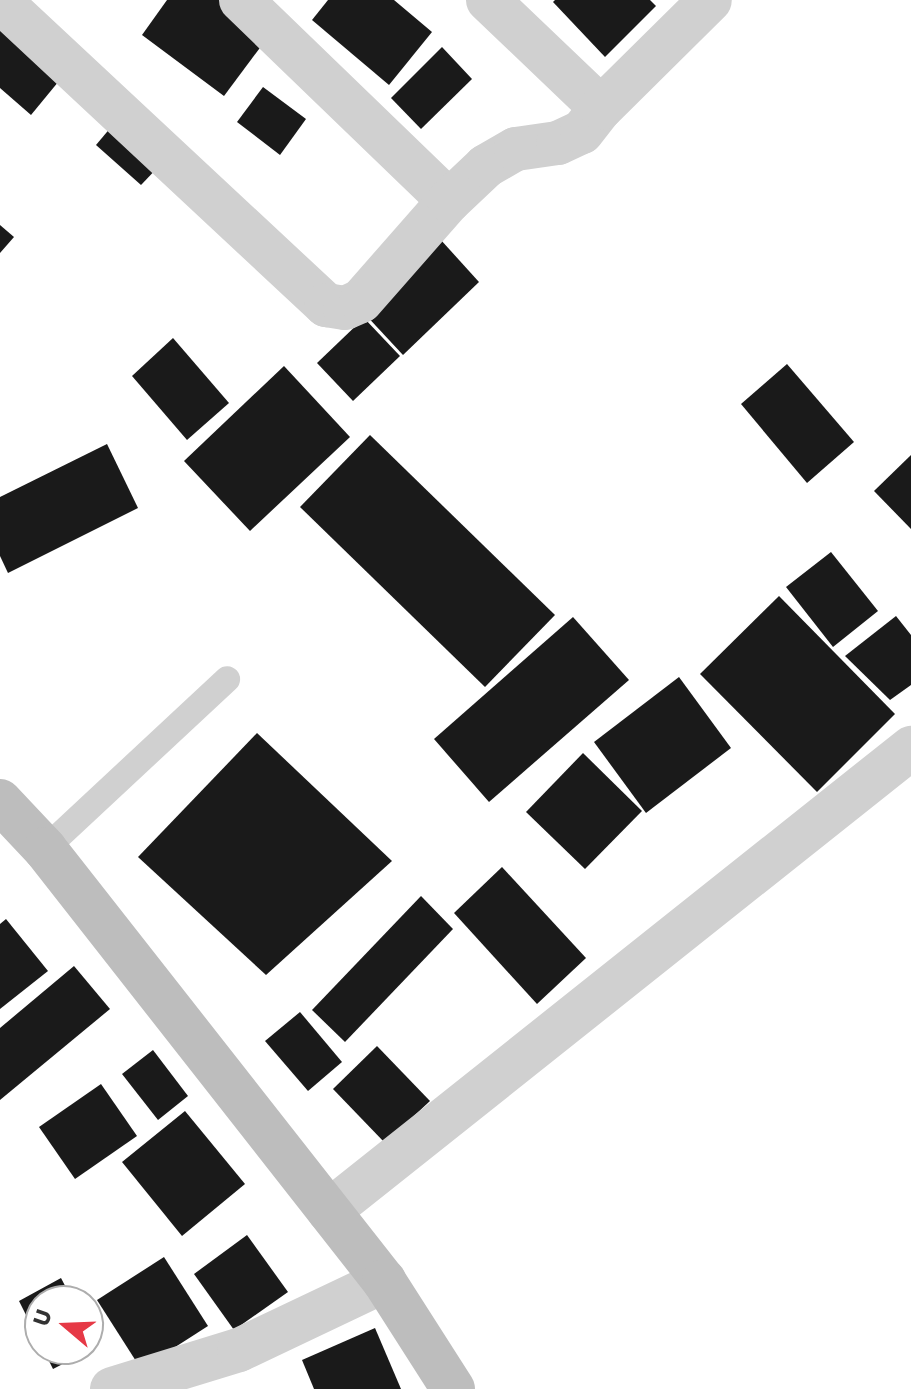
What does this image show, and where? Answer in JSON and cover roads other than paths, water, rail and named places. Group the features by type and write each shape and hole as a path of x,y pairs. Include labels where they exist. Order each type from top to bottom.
{"street":[{"path":"241,0 449,201"},
{"path":"488,0 601,108"},
{"path":"0,1 326,305 345,308 361,301 449,201 500,156 516,149 571,139 591,125 601,108 710,0"},
{"path":"329,1211 911,748"},
{"path":"0,801 45,849 384,1281 453,1389"},
{"path":"112,1389 239,1350 384,1281"}],"lane":[{"path":"45,849 227,679"}]}
